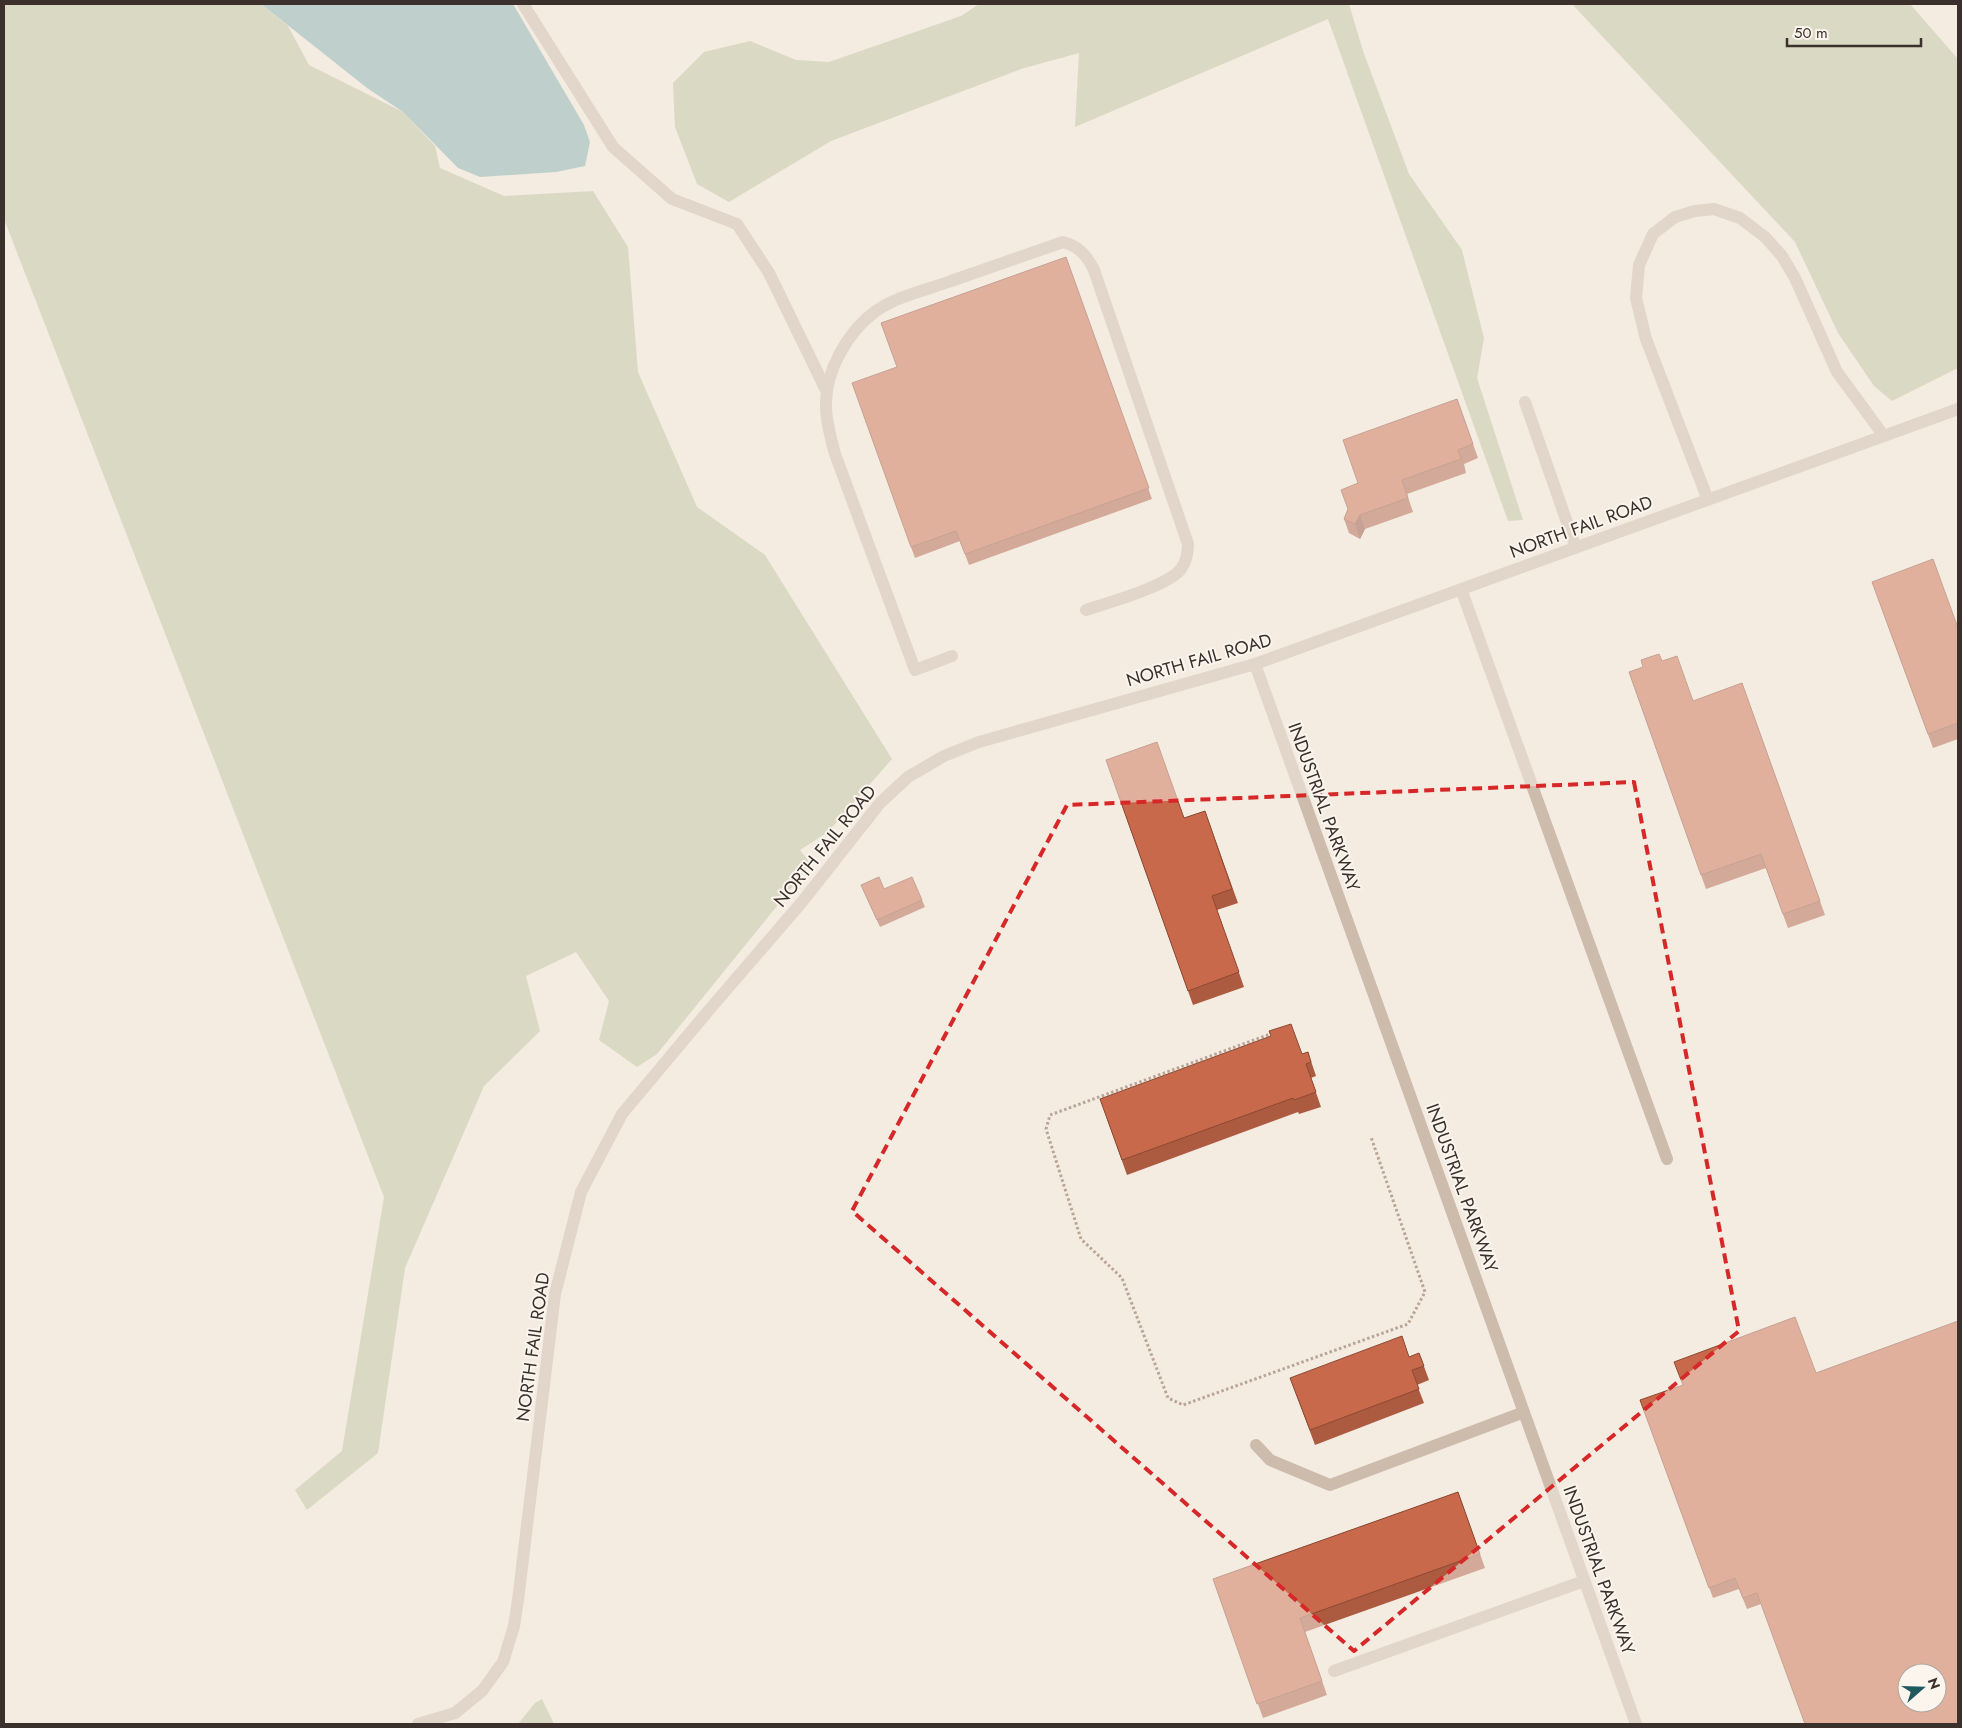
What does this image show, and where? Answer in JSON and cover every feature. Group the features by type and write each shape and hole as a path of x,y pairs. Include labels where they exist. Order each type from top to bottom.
{"street":[{"path":"523,4 613,147 672,200 737,224 769,273 827,392"},
{"path":"1708,500 1646,339 1636,298 1639,265 1653,234 1675,217 1695,211 1714,209 1740,218 1765,237 1782,256 1795,278 1838,372 1884,436"},
{"path":"952,656 915,670 835,454 828,426 827,392 836,360 844,346 853,332 877,310 903,298 1063,242 1078,247 1094,270 1188,544 1185,562 1173,577 1136,593 1086,610"},
{"path":"1525,402 1576,548"},
{"name":"NORTH FAIL ROAD","path":"418,1724 454,1713 482,1691 503,1662 514,1626 518,1600 555,1294 581,1192 622,1114 802,902 880,802 908,777 944,756 979,742 1254,664 1958,409"},
{"path":"1461,589 1667,1159"},
{"name":"INDUSTRIAL PARKWAY","path":"1254,664 1636,1724"},
{"path":"1256,1445 1270,1460 1330,1485 1524,1412"},
{"path":"1334,1671 1584,1580"}],"path":[{"path":"1282,1030 1050,1115 1046,1129 1081,1239 1122,1278 1168,1398 1183,1405 1408,1324 1425,1292 1371,1137"}],"highlighted area":[{"path":"1634,782 1739,1331 1354,1651 852,1211 1067,805"}],"green space":[{"path":"4,4 261,4 288,26 309,65 403,112 435,146 440,168 504,196 593,191 628,247 638,372 697,507 765,555 892,759 828,832 800,850 811,864 657,1054 637,1067 599,1040 609,1001 576,952 526,976 540,1031 484,1086 405,1268 378,1453 307,1510 295,1490 342,1451 384,1197 4,219"},
{"path":"979,4 1349,4 1363,51 1409,174 1462,250 1484,338 1477,378 1523,520 1508,521 1328,19 1075,127 1079,53 1021,69 831,141 729,202 697,184 675,127 673,83 704,52 750,41 796,60 829,62 961,16"},
{"path":"1572,4 1910,4 1958,59 1958,368 1892,401 1874,386 1838,333 1795,242"},
{"path":"542,1699 554,1724 518,1724 535,1703"}],"water":[{"path":"261,4 513,4 584,125 590,142 585,166 556,172 480,177 458,168 403,112 367,88"}],"building":[{"path":"1066,257 1149,488 965,554 956,531 911,547 852,383 897,367 881,323"},
{"path":"1457,399 1473,444 1458,450 1461,459 1402,480 1408,498 1360,515 1355,524 1344,519 1348,509 1341,490 1358,483 1343,440"},
{"path":"1933,559 1958,628 1958,723 1928,734 1872,582"},
{"path":"1659,654 1662,661 1677,656 1693,701 1742,683 1820,901 1783,914 1761,854 1701,875 1629,672 1643,667 1641,660"},
{"path":"1157,742 1184,818 1205,811 1232,889 1212,896 1239,972 1188,991 1106,760"},
{"path":"879,877 884,889 912,877 922,900 877,920 861,885"},
{"path":"1291,1024 1302,1054 1308,1052 1311,1062 1306,1064 1316,1092 1294,1100 1293,1098 1122,1160 1100,1099 1271,1036 1269,1031"},
{"path":"1795,1317 1816,1373 1958,1321 1958,1724 1805,1724 1757,1593 1743,1598 1735,1578 1709,1588 1640,1400 1683,1385 1674,1362"},
{"path":"1402,1336 1409,1357 1419,1353 1424,1366 1412,1370 1419,1389 1310,1430 1290,1378"},
{"path":"1458,1492 1480,1554 1300,1618 1322,1681 1257,1704 1213,1579"}]}
